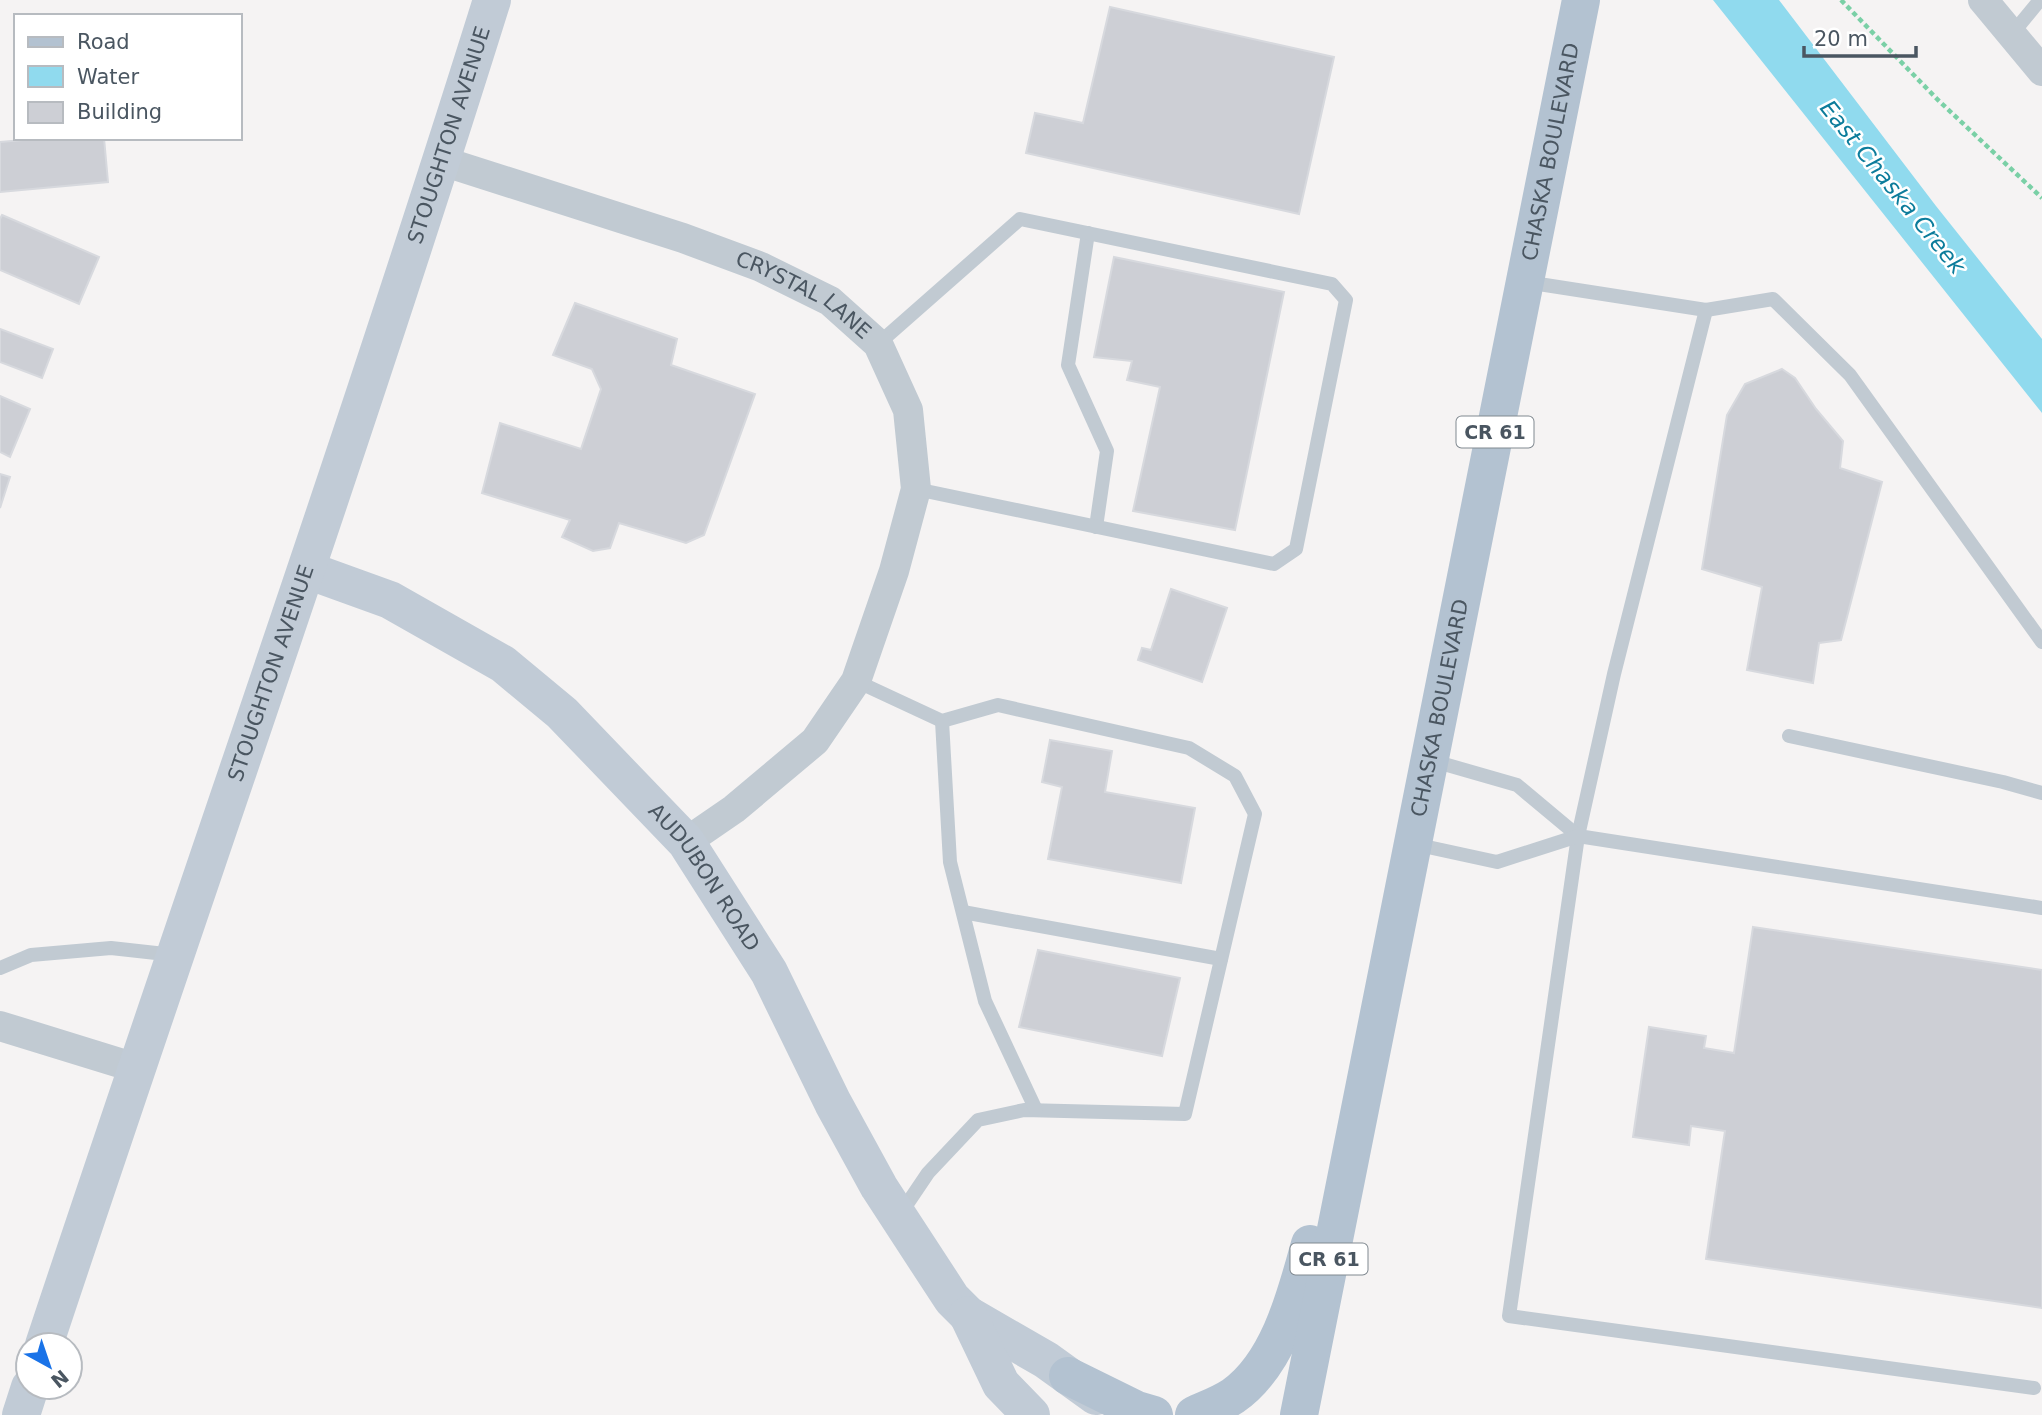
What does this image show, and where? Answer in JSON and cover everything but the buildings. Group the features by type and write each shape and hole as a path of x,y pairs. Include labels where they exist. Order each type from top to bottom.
{"main road":[{"name":"CHASKA BOULEVARD","path":"1299,1415 1579,10"},
{"path":"1194,1415 1234,1396 1253,1378 1278,1340 1300,1280 1326,1188 1360,1104"},
{"path":"1068,1376 1137,1410 1154,1415"}],"street":[{"name":"STOUGHTON AVENUE","path":"49,1331 307,570 442,161 492,0"},
{"path":"1983,0 2042,71"},
{"name":"CRYSTAL LANE","path":"442,161 659,230 761,267 830,301 878,344 908,410 916,489 894,571 856,681 815,741 734,809 687,842"},
{"name":"AUDUBON ROAD","path":"307,570 390,600 503,664 562,713 687,842 769,972 833,1103 879,1187 952,1299 968,1315 1046,1360 1122,1415"},
{"path":"0,1026 136,1068"},
{"name":"AUDUBON ROAD","path":"968,1315 1001,1384 1031,1415"}],"lane":[{"path":"2012,34 2040,0"},
{"path":"878,344 1020,219 1332,284 1346,300 1296,549 1273,564 916,489"},
{"path":"1088,233 1068,365 1107,451 1096,527"},
{"path":"1525,281 1706,310 1773,299 1850,375 2042,642"},
{"path":"1706,310 1614,674 1578,836 1509,1316 2034,1388"},
{"path":"856,681 942,721 998,705 1189,748 1236,776 1255,814 1185,1114 1024,1110 978,1120 928,1173 899,1218"},
{"path":"942,721 950,862 985,1001 1036,1110"},
{"path":"1789,736 2003,782 2042,793"},
{"path":"1429,760 1517,785 1578,836"},
{"path":"1412,844 1497,862 1578,836 2042,908"},
{"path":"963,912 1221,958"},
{"path":"0,968 31,955 111,948 174,956"}],"path":[{"path":"1841,0 1938,100 2042,198"}],"water":[{"name":"East Chaska Creek","path":"1713,0 1779,0 1936,206 2042,339 2042,413"}]}
